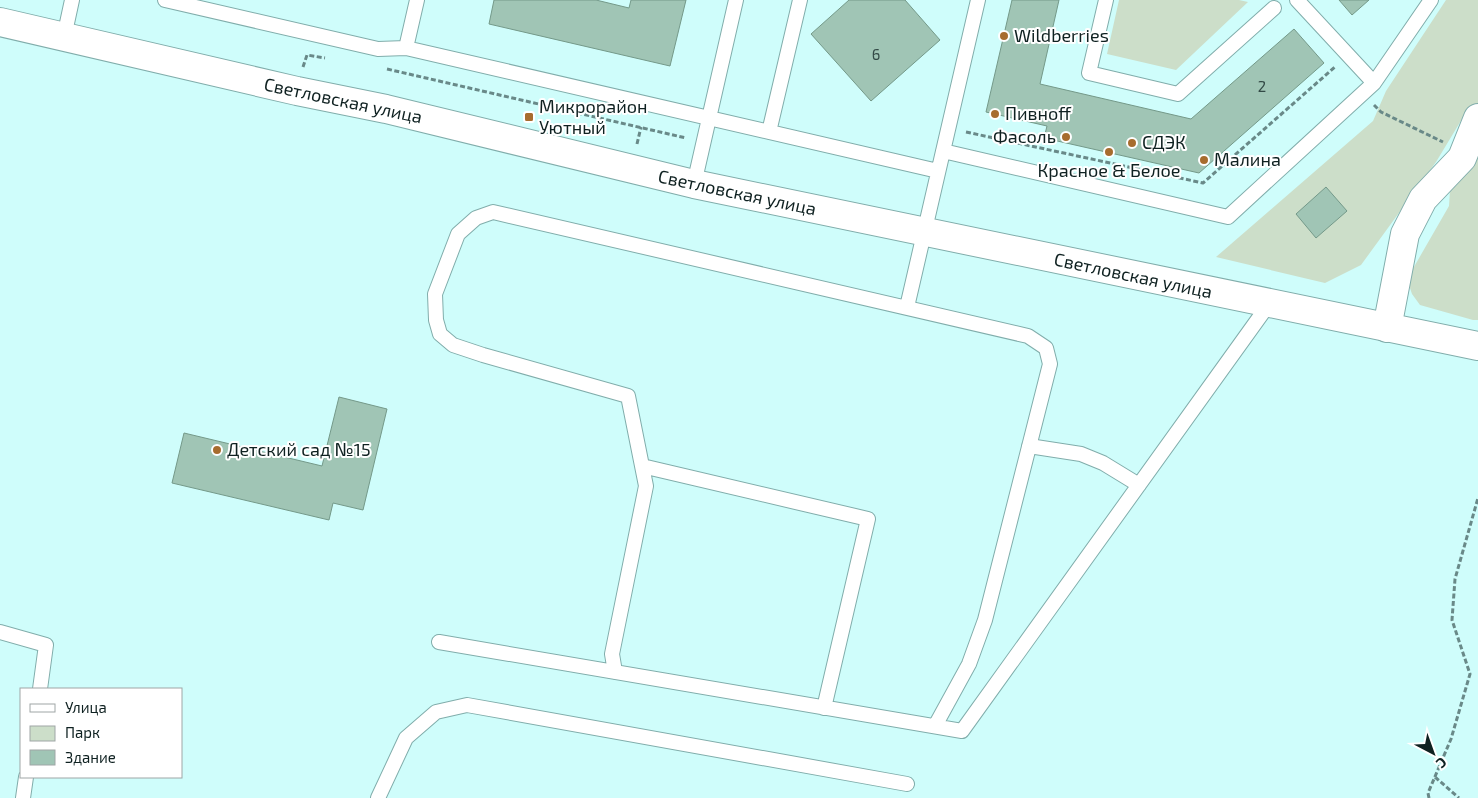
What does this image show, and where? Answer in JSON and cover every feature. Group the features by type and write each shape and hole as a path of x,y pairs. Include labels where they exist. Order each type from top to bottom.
{"street":[{"name":"Светловская улица","path":"0,22 297,91 386,109 694,184 1478,346"},
{"path":"1387,328 1405,234 1423,199 1462,158 1478,118"}],"lane":[{"path":"64,37 72,0"},
{"path":"165,0 378,49 406,48 938,171"},
{"path":"406,48 417,0"},
{"path":"694,184 736,0"},
{"path":"769,132 800,0"},
{"path":"907,308 978,0"},
{"path":"1106,0 1089,73 1178,94 1274,8"},
{"path":"1297,0 1374,83"},
{"path":"942,151 1228,217 1374,83 1431,0"},
{"path":"615,672 612,654 646,486 628,396 468,350 453,345 440,334 436,320 435,294 458,234 476,218 493,212 1028,336 1046,348 1050,364 985,620 969,664 935,726"},
{"path":"439,642 962,731 1269,304"},
{"path":"1029,446 1081,454 1103,463 1139,485"},
{"path":"642,466 868,519 824,708"},
{"path":"0,632 46,645 40,688"},
{"path":"378,798 406,738 436,712 467,705 907,784"},
{"path":"23,798 26,778"}],"path":[{"path":"297,91 307,55 334,59"},
{"path":"965,132 1203,183 1336,66"},
{"path":"380,67 703,142"},
{"path":"1429,798 1428,793 1451,739 1470,674 1452,620 1455,579 1478,498"},
{"path":"1435,776 1459,798"}],"green space":[{"path":"1119,0 1239,0 1248,2 1176,70 1107,54"},
{"path":"1446,0 1478,0 1478,108 1462,119 1436,162 1361,265 1325,283 1216,257 1373,121 1386,91"},
{"path":"1478,143 1478,320 1473,320 1420,305 1412,294 1407,279 1449,206 1450,190"}],"building":[{"path":"494,0 596,0 629,8 631,0 686,0 670,66 489,24"},
{"path":"849,0 905,0 940,40 871,101 811,34"},
{"path":"1012,0 1059,0 1040,84 1191,119 1294,29 1324,63 1199,173 1044,138 1047,126 986,112"},
{"path":"1339,0 1369,0 1352,15"},
{"path":"1326,187 1347,211 1316,238 1296,214"},
{"name":"Детский сад №15","path":"339,397 387,409 363,510 333,503 329,520 172,483 184,433 322,466"}],"place":[{"name":"Wildberries","path":"1004,36"},
{"name":"Пивноff","path":"995,114"},
{"name":"Микрорайон Уютный","path":"529,117"},
{"name":"Фасоль","path":"1066,137"},
{"name":"СДЭК","path":"1132,143"},
{"name":"Красное & Белое","path":"1109,152"},
{"name":"Малина","path":"1204,160"},
{"name":"Детский сад №15","path":"217,450"}]}
